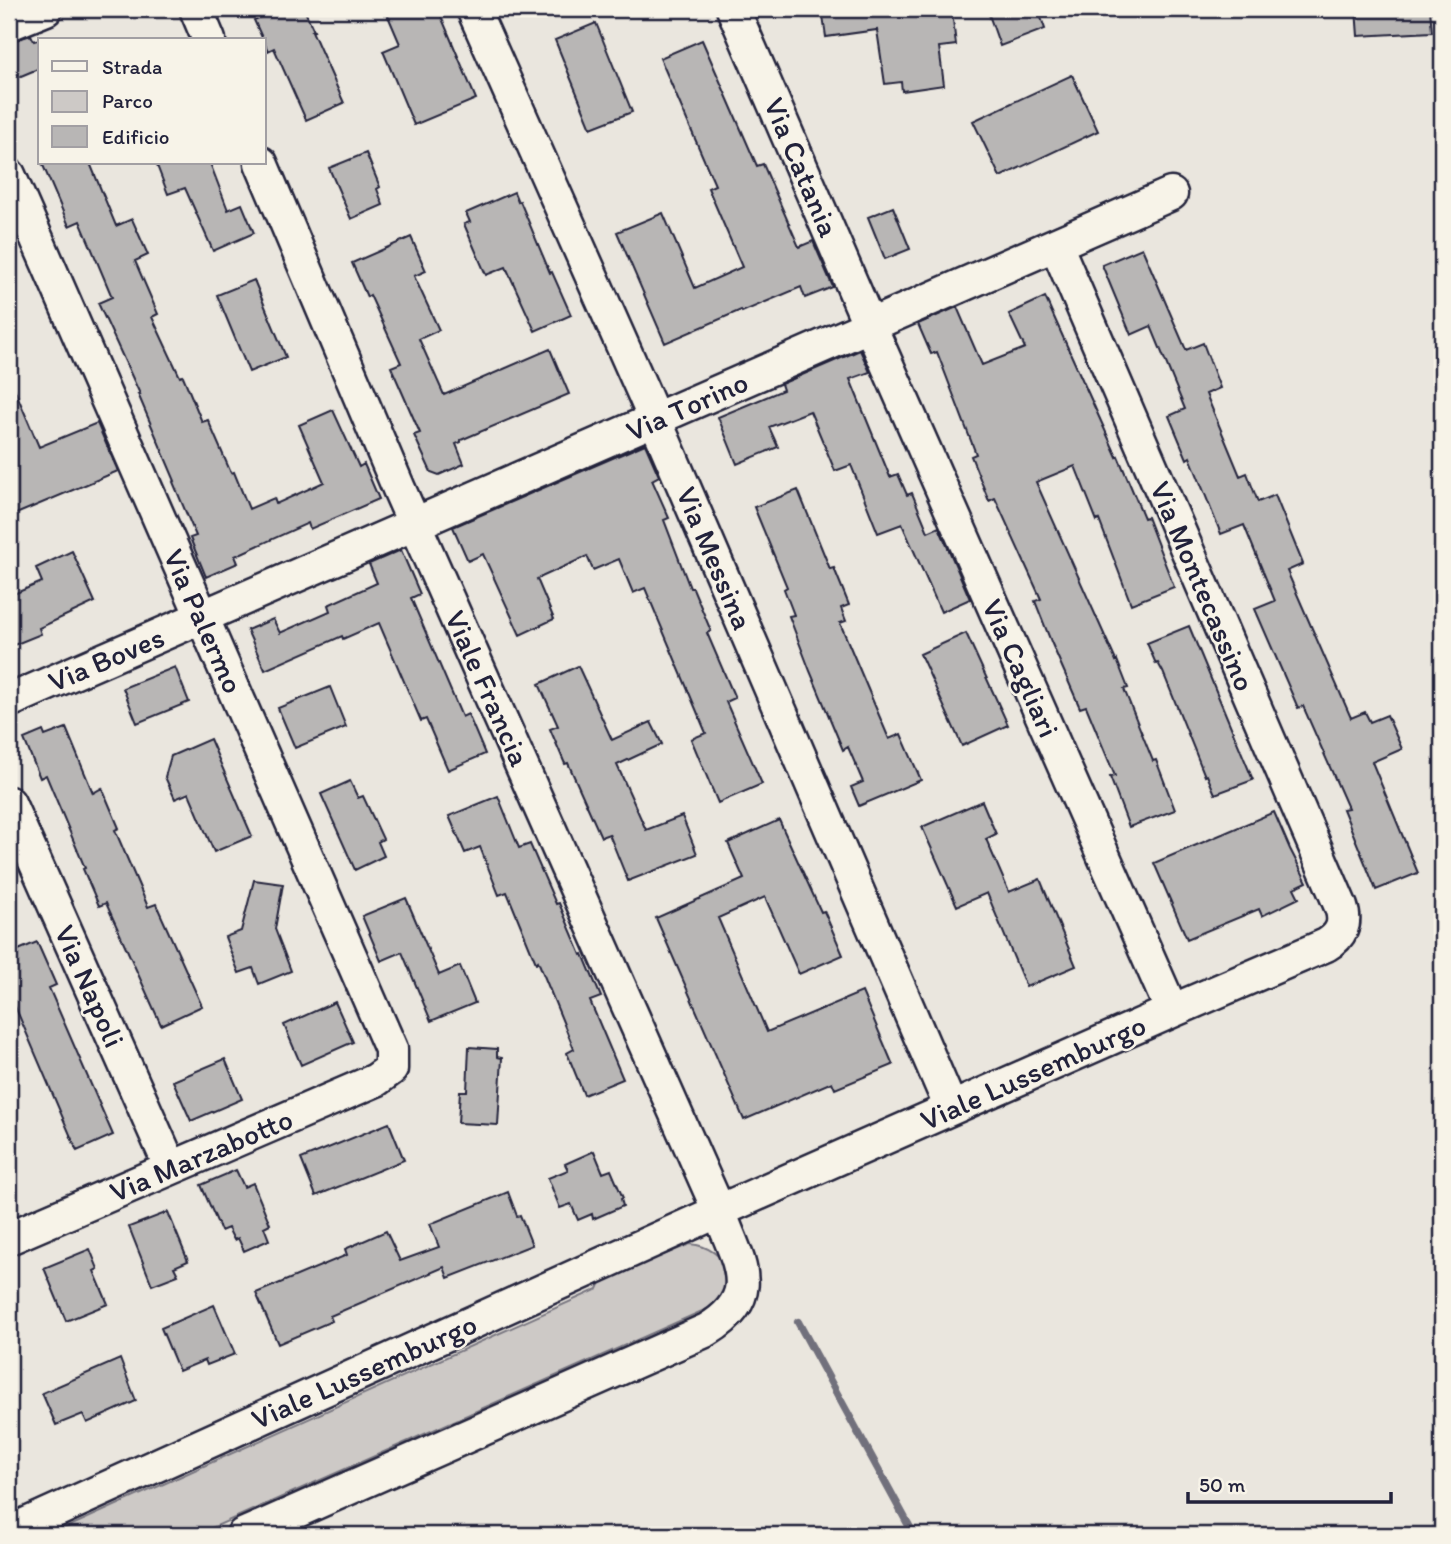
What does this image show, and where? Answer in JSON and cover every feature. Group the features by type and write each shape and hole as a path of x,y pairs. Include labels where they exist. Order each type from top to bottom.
{"street":[{"path":"9,24 46,9"},
{"path":"196,9 208,38"},
{"name":"Via Messina","path":"473,9 655,419 951,1108"},
{"name":"Via Catania","path":"733,9 870,326"},
{"name":"Viale Francia","path":"261,164 393,476 719,1211"},
{"name":"Via Palermo","path":"9,175 391,1049 391,1069"},
{"name":"Via Torino","path":"202,617 1171,194"},
{"name":"Via Montecassino","path":"1056,245 1341,907 1343,928"},
{"name":"Via Cagliari","path":"870,326 1172,1011"},
{"name":"Via Boves","path":"9,701 202,617"},
{"name":"Via Napoli","path":"9,803 170,1168"},
{"name":"Viale Lussemburgo","path":"9,1532 719,1211 1326,945 1335,939 1343,928"},
{"name":"Via Marzabotto","path":"9,1238 376,1080 391,1069"},
{"path":"243,1535 719,1323 730,1313 743,1288 742,1273 719,1211"}],"green space":[{"path":"690,1244 714,1252 726,1268 725,1288 719,1299 709,1308 196,1535 50,1535 598,1289 602,1280"}],"building":[{"path":"279,9 304,9 344,103 306,120 274,48 268,51 266,38 262,38 254,20"},
{"path":"385,9 438,9 476,99 414,125 383,51 400,44"},
{"path":"822,9 932,9 932,14 952,11 956,45 939,47 944,85 902,91 901,82 885,84 877,30 826,37"},
{"path":"987,9 1038,9 1045,29 1000,46"},
{"path":"1356,9 1430,9 1432,32 1358,36"},
{"path":"596,23 632,112 591,128 555,40"},
{"path":"31,35 34,41 38,40 38,69 9,81 9,42"},
{"path":"702,40 757,166 763,164 799,247 813,241 833,287 805,298 801,287 665,343 617,232 663,213 695,288 742,267 708,188 715,185 660,58"},
{"path":"1072,75 1098,131 1000,177 973,121"},
{"path":"366,153 380,187 377,189 383,205 351,219 329,168"},
{"path":"42,164 90,164 116,226 132,219 148,255 135,261 158,314 152,317 180,377 183,376 202,422 208,420 249,509 274,498 276,504 324,482 299,425 333,410 359,467 364,464 379,499 310,529 308,523 235,556 238,563 206,577 190,538 196,536 173,482 175,481 140,394 98,303 112,297 80,221 69,226"},
{"path":"156,164 210,164 228,210 242,204 254,233 213,251 185,188 168,194"},
{"path":"514,192 571,315 535,331 506,267 486,275 464,224 470,222 466,213"},
{"path":"893,207 910,249 885,259 868,217"},
{"path":"411,237 426,271 414,276 439,330 419,339 444,395 550,349 569,394 461,440 456,444 464,464 439,475 431,472 414,435 420,433 391,367 401,363 352,263"},
{"path":"1142,248 1186,350 1203,343 1220,388 1206,394 1240,476 1247,473 1258,502 1275,495 1303,564 1287,571 1351,718 1365,712 1370,722 1387,715 1402,749 1372,762 1418,873 1376,890 1343,809 1348,808 1303,706 1298,708 1255,609 1275,601 1244,525 1221,534 1190,457 1187,459 1169,416 1185,409 1151,326 1131,335 1102,265"},
{"path":"254,280 286,357 249,372 217,295"},
{"path":"1045,297 1144,518 1147,517 1174,587 1131,604 1075,466 1036,482 1117,660 1128,688 1124,689 1175,810 1129,827 1110,777 1115,776 1086,706 1080,708 1035,601 1041,599 995,498 989,501 971,456 976,454 937,352 931,354 918,324 957,307 982,365 1025,348 1009,314"},
{"path":"860,350 870,372 850,379 890,477 898,474 907,495 912,493 928,532 939,527 970,599 941,612 902,524 878,533 851,465 835,471 810,411 769,427 778,447 737,464 718,417 783,390 781,384"},
{"path":"9,376 39,447 97,423 118,471 9,517"},
{"path":"645,444 659,476 652,480 669,518 664,520 690,588 693,588 711,631 707,633 735,698 726,702 762,784 718,803 691,739 706,733 645,588 633,593 619,559 593,570 587,556 537,579 554,619 520,635 483,554 468,561 453,527"},
{"path":"798,490 830,569 834,568 849,605 841,608 846,621 840,623 889,739 901,734 921,780 859,806 851,787 863,782 848,747 843,750 810,671 789,616 794,615 784,589 787,587 754,507"},
{"path":"401,550 420,594 411,598 462,717 468,714 485,754 448,770 426,719 421,721 379,623 265,670 247,630 273,619 280,633 330,611 328,605 377,583 369,564"},
{"path":"72,551 95,602 39,628 41,634 9,647 9,596 42,582 36,568"},
{"path":"1189,626 1253,780 1215,794 1207,775 1205,776 1163,672 1158,663 1156,664 1147,643"},
{"path":"966,633 1008,725 962,746 920,654"},
{"path":"578,666 612,740 651,722 662,744 617,765 646,830 682,816 697,854 628,881 609,834 601,837 568,763 565,764 550,729 558,726 539,684"},
{"path":"175,667 189,702 137,723 123,688"},
{"path":"330,687 346,727 295,748 278,708"},
{"path":"66,728 93,793 102,788 119,828 115,830 148,907 156,904 202,1006 161,1025 106,903 99,906 46,775 40,778 24,739 43,731 45,736"},
{"path":"210,739 252,836 214,852 189,793 175,799 165,777 171,756"},
{"path":"350,781 358,798 363,796 383,839 378,842 384,856 355,870 321,794"},
{"path":"498,796 519,848 530,844 601,997 590,1001 623,1079 584,1095 567,1053 574,1049 507,892 499,895 480,847 465,853 449,816"},
{"path":"982,801 996,834 986,839 1009,892 1040,879 1076,966 1026,987 987,893 957,906 922,827"},
{"path":"1274,812 1307,882 1294,888 1299,898 1262,916 1259,909 1187,939 1154,863"},
{"path":"779,820 843,955 799,974 765,897 718,918 767,1032 862,992 893,1065 835,1089 832,1082 744,1120 656,918 744,879 728,843"},
{"path":"254,880 283,884 275,929 291,971 259,984 253,968 239,973 225,937 241,931"},
{"path":"406,898 439,975 460,966 475,1003 431,1021 402,952 381,961 362,916"},
{"path":"37,942 56,985 49,988 113,1135 77,1151 14,1004 9,1006 9,954"},
{"path":"335,1002 353,1042 301,1065 284,1025"},
{"path":"469,1047 497,1049 497,1057 502,1058 498,1125 458,1123 460,1091 467,1091"},
{"path":"225,1059 242,1099 191,1121 173,1081"},
{"path":"389,1123 404,1160 316,1196 301,1159"},
{"path":"594,1151 603,1173 611,1170 623,1198 623,1206 593,1219 592,1214 578,1220 571,1204 560,1208 548,1178 568,1170 565,1164"},
{"path":"236,1170 244,1187 253,1183 270,1224 264,1227 269,1240 244,1251 238,1238 234,1240 228,1228 221,1231 201,1185"},
{"path":"508,1192 532,1245 448,1278 444,1267 330,1316 332,1321 278,1344 256,1293 347,1255 345,1249 386,1231 400,1261 439,1247 430,1224"},
{"path":"168,1212 188,1261 174,1267 178,1275 152,1285 129,1227"},
{"path":"90,1249 98,1269 94,1271 108,1304 66,1321 44,1268"},
{"path":"214,1305 235,1354 207,1365 205,1360 179,1371 161,1328"},
{"path":"120,1359 136,1401 87,1423 83,1414 56,1425 42,1393"}],"waterway":[{"path":"798,1322 914,1535"}]}
